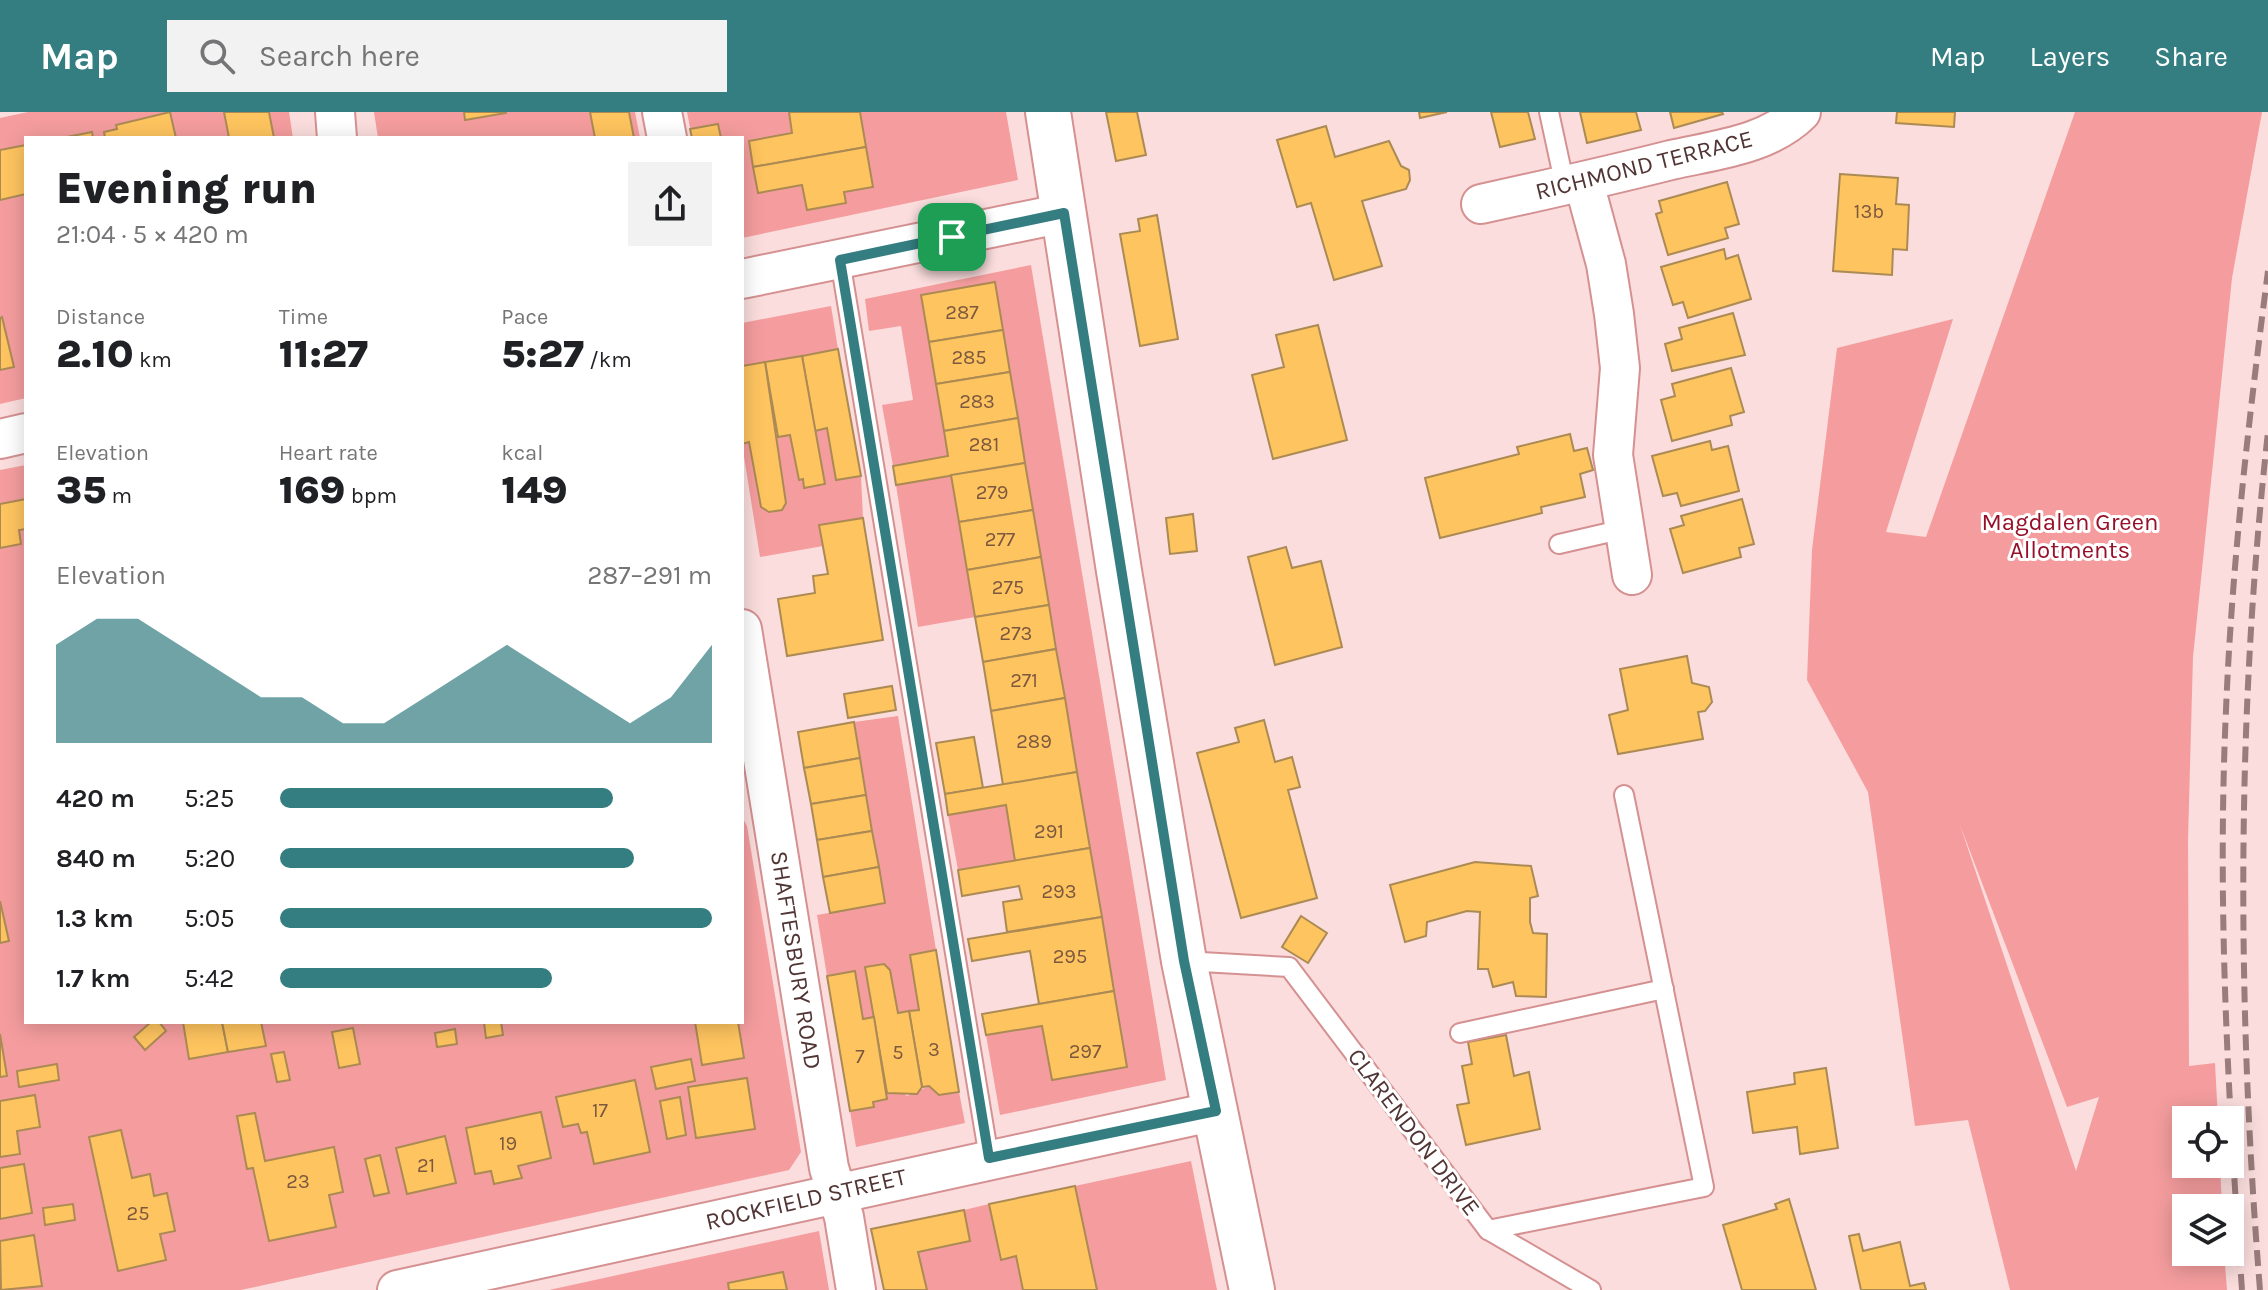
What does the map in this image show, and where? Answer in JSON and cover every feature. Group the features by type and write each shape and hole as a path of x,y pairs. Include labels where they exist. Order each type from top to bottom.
{"street":[{"path":"335,112 337,136"},
{"path":"662,112 667,136"},
{"path":"1048,112 1119,571 1184,961 1252,1290"},
{"name":"RICHMOND TERRACE","path":"1481,204 1759,139 1791,122 1801,112"},
{"path":"1574,184 1606,264 1614,314 1620,368 1613,455 1632,575"},
{"path":"744,279 1064,213"},
{"path":"0,439 24,433"},
{"name":"SHAFTESBURY ROAD","path":"744,652 754,769 829,1168 837,1192 856,1290"},
{"name":"ROCKFIELD STREET","path":"397,1290 481,1281 837,1192 1216,1111"}],"lane":[{"path":"1549,112 1574,184"},
{"path":"840,260 989,1158"},
{"path":"1559,544 1624,529"},
{"name":"CLARENDON DRIVE","path":"1184,961 1289,967 1488,1230 1704,1187 1624,795"},
{"path":"1460,1033 1664,989"},
{"path":"1488,1230 1591,1290"}],"green space":[{"path":"28,112 289,112 293,136 24,136 24,398 0,404 0,118"},
{"path":"374,112 635,112 640,136 378,136"},
{"path":"687,112 1006,112 1018,180 744,238 744,136 692,136"},
{"name":"Magdalen Green Allotments","path":"2075,112 2262,112 2232,278 2193,657 2188,840 2189,1066 2215,1063 2217,1106 2172,1106 2172,1178 2221,1178 2221,1194 2172,1194 2172,1266 2225,1266 2227,1290 2010,1290 1968,1120 1915,1126 1868,792 1807,680 1812,550 1837,348 1953,319 1886,532 1926,537","holes":["1960,825 2067,1107 2099,1097 2076,1171"]},
{"path":"1031,265 1166,1080 1000,1115 986,1035 1042,1026 1052,1080 1127,1067 995,283 921,295 948,456 893,466 882,405 913,400 901,326 869,331 865,299"},
{"path":"831,306 838,349 744,366 744,323"},
{"path":"827,428 836,480 861,476 863,518 820,525 823,546 760,557 744,443 749,442 761,507 769,512 782,510 786,503 775,438 790,435 799,479 803,479 804,488 824,485 815,431"},
{"path":"24,465 24,1024 744,1024 744,821 801,1152 789,1170 241,1290 0,1290 0,470"},
{"path":"951,475 975,617 918,627 896,485"},
{"path":"898,716 936,950 910,955 919,1010 898,1013 890,970 884,964 866,967 874,1017 863,1019 855,972 827,976 817,915 885,903 854,722"},
{"path":"1006,805 1015,861 958,870 948,815"},
{"path":"929,1086 939,1095 959,1092 965,1123 856,1147 850,1111 873,1107 873,1102 887,1099 887,1093 900,1091 907,1096"},
{"path":"1191,1161 1217,1290 1097,1290 1075,1186"},
{"path":"989,1204 1000,1259 1016,1256 1023,1290 927,1290 918,1252 970,1241 964,1210"},
{"path":"819,1231 829,1290 549,1290"}],"building":[{"path":"170,112 176,136 105,136 104,132 117,129 116,125"},
{"path":"224,112 269,112 274,136 229,136"},
{"path":"464,112 506,112 506,113 465,120"},
{"path":"590,112 629,112 634,136 595,136"},
{"path":"789,112 860,112 866,147 753,167 749,141 792,133"},
{"path":"1106,112 1137,112 1146,155 1116,161"},
{"path":"1419,112 1447,112 1420,118"},
{"path":"1491,112 1528,112 1535,139 1500,147"},
{"path":"1580,112 1636,112 1641,130 1587,143"},
{"path":"1670,112 1722,112 1723,114 1674,128"},
{"path":"1897,112 1955,112 1954,127 1896,123"},
{"path":"718,124 721,136 692,136 690,129"},
{"path":"1326,126 1335,157 1389,141 1401,166 1409,170 1410,180 1406,189 1362,201 1382,266 1334,280 1311,203 1297,207 1277,140"},
{"path":"92,132 93,136 72,136"},
{"path":"24,145 24,194 0,200 0,150"},
{"path":"866,147 873,187 844,192 846,203 807,210 802,185 758,193 753,167"},
{"path":"1840,174 1898,178 1896,204 1909,205 1907,250 1893,249 1892,275 1833,271"},
{"path":"1727,182 1739,224 1725,228 1728,238 1668,255 1656,214 1662,212 1659,201"},
{"path":"1157,215 1178,339 1140,346 1120,234 1140,231 1138,219"},
{"path":"1724,249 1726,259 1738,255 1751,299 1688,318 1683,302 1673,305 1661,267"},
{"path":"995,282 1003,330 929,342 921,295"},
{"path":"1733,313 1745,355 1672,371 1665,344 1682,339 1679,328"},
{"path":"0,318 14,367 0,370"},
{"path":"1318,325 1347,440 1273,459 1252,375 1284,367 1276,335"},
{"path":"1003,330 1010,372 936,384 929,342"},
{"path":"838,349 861,476 836,480 827,428 815,431 802,356"},
{"path":"802,356 825,484 804,488 803,479 799,480 790,435 778,437 765,362"},
{"path":"765,362 786,503 782,510 769,512 761,507 749,442 744,443 744,366"},
{"path":"1731,368 1744,412 1730,416 1732,425 1672,441 1661,400 1675,396 1672,384"},
{"path":"1010,372 1018,418 944,431 936,384"},
{"path":"1018,418 1025,463 896,485 893,466 948,456 944,431"},
{"path":"1570,434 1574,451 1587,448 1593,470 1580,474 1585,497 1541,507 1542,513 1440,538 1425,478 1519,454 1517,447"},
{"path":"1710,441 1712,450 1728,446 1739,491 1681,506 1677,493 1663,496 1652,456"},
{"path":"1025,463 1033,510 959,522 951,475"},
{"path":"24,499 24,529 19,530 21,544 0,548 0,504"},
{"path":"1742,499 1754,544 1739,548 1741,557 1683,573 1670,529 1684,525 1681,516"},
{"path":"1033,510 1041,557 967,570 959,522"},
{"path":"1193,514 1197,551 1170,554 1166,518"},
{"path":"863,518 883,640 787,656 778,599 815,593 813,576 828,574 819,525"},
{"path":"1286,547 1292,568 1321,561 1342,647 1275,665 1248,557"},
{"path":"1041,557 1049,605 975,617 967,570"},
{"path":"1049,605 1056,649 983,662 975,617"},
{"path":"1056,649 1065,698 991,711 983,662"},
{"path":"1687,656 1692,683 1709,687 1712,702 1705,711 1698,712 1703,739 1618,754 1609,715 1628,710 1620,669"},
{"path":"892,686 896,710 848,718 844,694"},
{"path":"1065,698 1077,772 1003,785 991,711"},
{"path":"1264,720 1275,762 1292,757 1300,787 1288,790 1317,898 1241,918 1197,753 1239,742 1235,728"},
{"path":"854,722 860,758 804,768 798,732"},
{"path":"974,737 983,788 945,794 936,743"},
{"path":"860,758 866,795 811,804 804,768"},
{"path":"1077,772 1090,848 1015,861 1006,805 948,815 945,794"},
{"path":"866,795 872,831 817,840 811,804"},
{"path":"872,831 879,867 823,877 817,840"},
{"path":"1090,848 1102,917 1007,932 1003,902 1022,899 1019,886 962,896 958,870"},
{"path":"1475,862 1531,866 1538,896 1530,898 1530,922 1533,933 1547,934 1546,997 1516,996 1513,982 1493,987 1488,969 1478,969 1480,912 1467,911 1427,922 1426,936 1405,942 1390,885"},
{"path":"879,867 885,903 830,913 823,877"},
{"path":"0,901 9,941 0,943"},
{"path":"1301,916 1327,933 1308,963 1282,947"},
{"path":"1102,917 1114,991 1039,1004 1030,951 972,961 968,939"},
{"path":"936,950 959,1092 939,1095 929,1086 922,1087 909,1011 919,1010 910,955"},
{"path":"884,964 890,970 898,1013 909,1011 922,1087 917,1094 887,1093 865,967"},
{"path":"855,971 863,1019 874,1017 887,1099 873,1102 874,1107 850,1111 827,976"},
{"path":"1114,991 1127,1067 1052,1080 1042,1026 986,1035 982,1014"},
{"path":"149,1024 161,1024 166,1031 145,1050 134,1037"},
{"path":"183,1024 222,1024 228,1052 189,1059"},
{"path":"222,1024 261,1024 266,1046 228,1052"},
{"path":"484,1024 501,1024 503,1035 486,1038"},
{"path":"695,1024 738,1024 744,1058 702,1065"},
{"path":"353,1028 360,1064 339,1068 332,1032"},
{"path":"455,1029 457,1044 437,1047 435,1033"},
{"path":"0,1034 7,1076 0,1077"},
{"path":"1506,1035 1514,1076 1529,1072 1540,1129 1466,1145 1457,1105 1469,1103 1462,1066 1472,1064 1468,1042"},
{"path":"284,1052 290,1080 277,1082 271,1054"},
{"path":"691,1059 695,1081 656,1089 651,1067"},
{"path":"57,1064 59,1080 19,1087 17,1071"},
{"path":"1826,1068 1838,1148 1800,1154 1797,1127 1753,1133 1747,1092 1795,1084 1794,1073"},
{"path":"747,1078 755,1129 696,1138 688,1087"},
{"path":"635,1080 650,1152 594,1164 587,1132 581,1133 578,1124 563,1127 556,1097"},
{"path":"35,1095 40,1127 17,1131 20,1154 0,1157 0,1101"},
{"path":"680,1097 686,1135 667,1139 660,1101"},
{"path":"541,1112 551,1158 518,1166 522,1178 494,1184 491,1171 475,1174 466,1128"},
{"path":"255,1113 265,1161 334,1147 343,1192 329,1195 336,1227 269,1241 253,1168 247,1169 237,1116"},
{"path":"121,1130 132,1178 150,1174 154,1196 167,1193 175,1231 160,1234 166,1260 118,1271 89,1137"},
{"path":"445,1136 456,1183 407,1194 396,1148"},
{"path":"380,1155 389,1193 374,1196 365,1159"},
{"path":"24,1164 32,1213 0,1219 0,1168"},
{"path":"1075,1186 1097,1290 1023,1290 1016,1256 1001,1260 989,1204"},
{"path":"1789,1199 1816,1290 1742,1290 1723,1225 1777,1209 1775,1204"},
{"path":"73,1204 75,1220 45,1225 43,1208"},
{"path":"964,1210 970,1241 918,1252 927,1290 884,1290 871,1229"},
{"path":"1859,1234 1863,1251 1900,1242 1910,1286 1924,1283 1926,1290 1861,1290 1849,1236"},
{"path":"34,1235 42,1286 1,1290 0,1241"},
{"path":"783,1272 787,1290 729,1290 728,1283"}],"railway":[{"path":"2242,1290 2225,1000 2224,782 2237,545 2268,271"},
{"path":"2260,1290 2247,1076 2243,861 2250,646 2268,432"}],"route":[{"path":"1064,213 1119,571 1184,961 1216,1111 989,1158 840,260 952,237 1064,213"}]}
